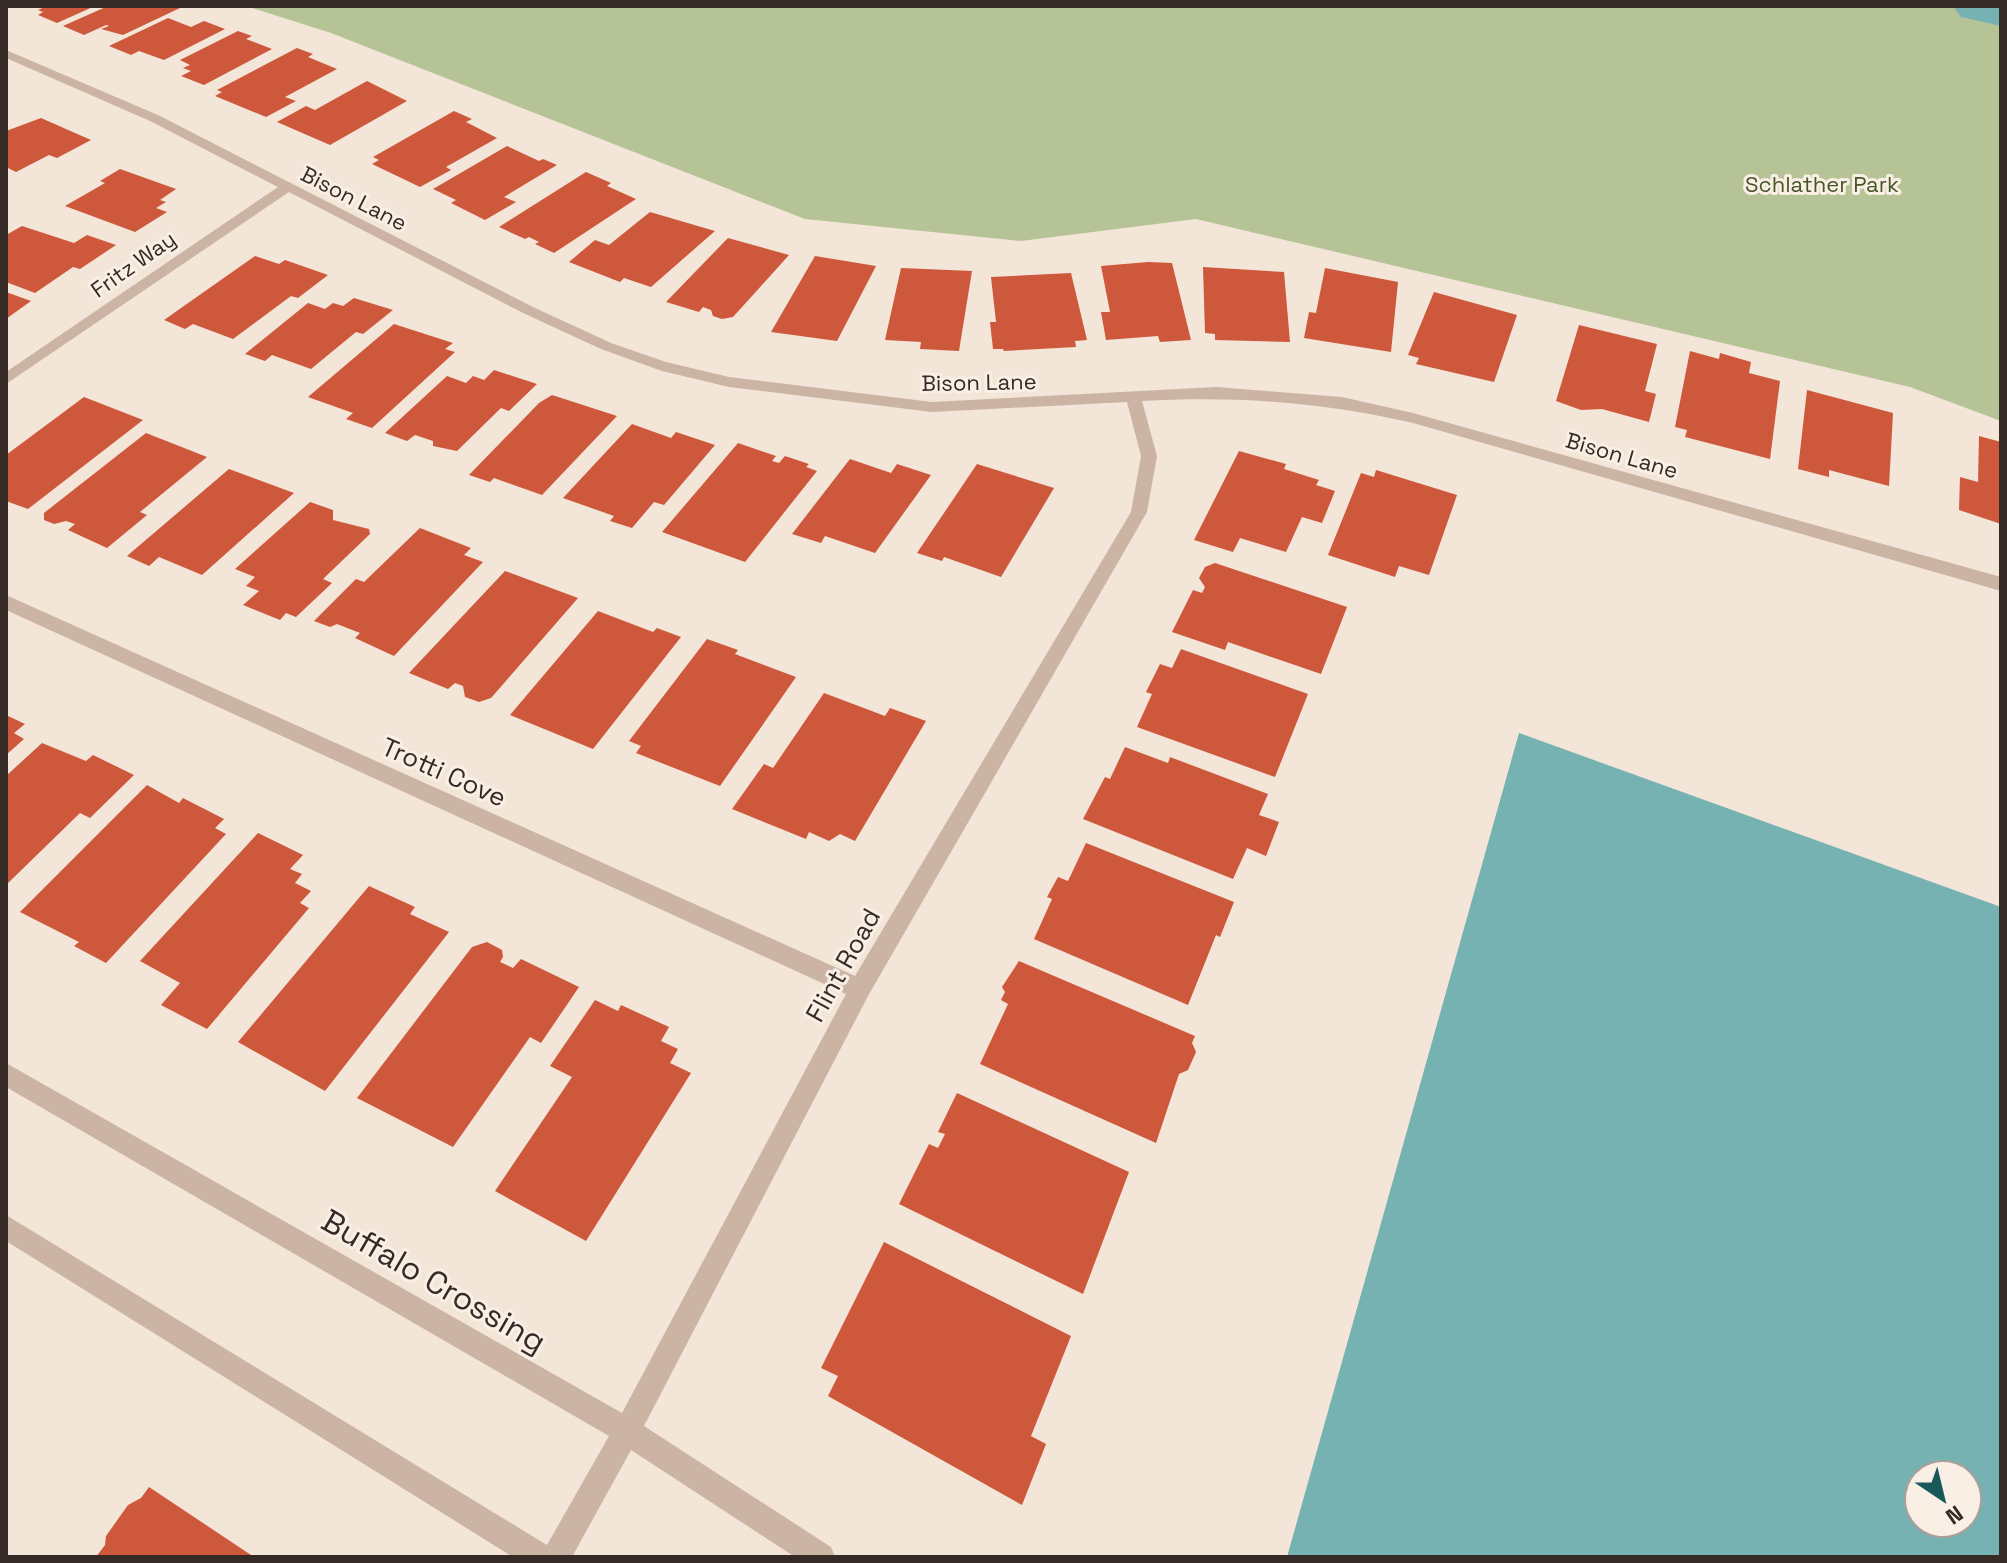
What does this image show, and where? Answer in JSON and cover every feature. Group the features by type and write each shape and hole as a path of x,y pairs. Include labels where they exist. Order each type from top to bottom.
{"street":[{"name":"Bison Lane","path":"6,54 154,118 286,188 606,346 675,369 729,382 932,407 1134,399 1217,392 1342,402 1428,423 2001,584"},
{"path":"6,74 26,63"},
{"name":"Fritz Way","path":"6,379 286,188"},
{"name":"Flint Road","path":"556,1557 627,1431 860,989 1139,512 1149,456 1134,399"},
{"name":"Trotti Cove","path":"6,602 860,989"},
{"name":"Buffalo Crossing","path":"6,1074 627,1431 821,1557"},
{"path":"6,1227 539,1557"}],"green space":[{"name":"Schlather Park","path":"246,6 2001,6 2001,421 1910,387 1196,219 1021,241 805,219 331,33"}],"water":[{"path":"1519,733 2001,907 2001,1557 1287,1557"}],"building":[{"path":"47,6 95,6 57,23 38,15 43,12 38,10"},
{"path":"108,6 180,8 123,35 101,29 109,26 106,25 84,35 63,26"},
{"path":"168,18 191,27 204,21 225,29 164,60 139,51 131,55 109,46"},
{"path":"238,31 252,36 246,39 272,49 204,85 181,76 191,71 183,68 190,65 180,60"},
{"path":"297,48 313,54 308,57 337,69 285,97 296,101 266,117 215,96 222,92 217,90"},
{"path":"367,81 407,101 330,145 277,122 306,106 315,110"},
{"path":"454,111 472,119 466,122 497,138 446,167 451,170 420,187 372,164 379,160 373,157"},
{"path":"41,118 91,140 57,158 49,155 16,172 6,167 6,131"},
{"path":"507,146 539,161 543,159 557,165 504,197 516,202 485,220 451,203 456,200 433,189"},
{"path":"120,169 176,189 160,200 166,202 156,208 167,212 135,232 65,206 105,183 100,181"},
{"path":"586,172 636,199 554,253 535,244 539,242 529,237 525,239 499,227"},
{"path":"650,212 715,231 651,287 624,278 620,282 569,262 595,240 609,245"},
{"path":"22,226 74,243 87,235 116,245 80,269 73,267 35,293 6,282 6,235"},
{"path":"728,238 789,255 733,317 722,319 703,307 699,312 666,302"},
{"path":"255,256 279,264 285,260 328,275 298,298 291,296 233,339 193,324 185,329 164,320"},
{"path":"815,256 876,266 837,341 771,332"},
{"path":"1172,263 1191,340 1160,342 1158,336 1106,340 1101,312 1110,312 1101,266"},
{"path":"1203,267 1284,272 1290,342 1215,340 1215,334 1205,333"},
{"path":"901,268 972,271 959,351 920,349 921,342 885,340"},
{"path":"1325,268 1398,282 1391,352 1304,338 1309,312 1316,313"},
{"path":"1071,273 1087,340 1075,341 1076,347 993,349 990,322 996,322 991,277"},
{"path":"6,292 31,301 6,319"},
{"path":"1434,292 1517,315 1494,382 1416,364 1419,358 1408,355"},
{"path":"354,298 393,310 363,334 356,332 311,369 272,355 265,361 245,354 308,303 325,309 333,303 343,306"},
{"path":"394,324 453,343 445,349 455,352 372,428 346,419 353,413 308,397"},
{"path":"1579,325 1657,344 1645,391 1656,394 1649,422 1602,409 1581,410 1556,401"},
{"path":"1690,351 1719,359 1720,353 1751,362 1749,373 1780,381 1770,459 1685,437 1687,430 1675,427"},
{"path":"494,370 537,384 509,411 501,408 457,451 433,446 433,441 415,435 407,441 385,433 447,376 466,383 473,376 484,380"},
{"path":"1807,390 1893,413 1889,486 1829,470 1829,477 1798,469"},
{"path":"552,395 617,416 542,495 494,478 490,482 469,475 539,403"},
{"path":"84,397 143,420 28,509 6,501 6,455"},
{"path":"632,424 671,438 676,432 715,445 664,505 654,502 632,528 610,521 614,516 563,498"},
{"path":"146,433 207,457 140,512 147,515 107,548 68,530 75,524 66,521 54,524 44,520 44,513"},
{"path":"1979,436 2001,442 2001,524 1959,510 1960,477 1978,482"},
{"path":"738,443 776,456 772,461 779,463 785,456 809,464 806,467 817,471 745,562 662,532"},
{"path":"1239,451 1286,464 1284,469 1319,480 1316,485 1335,491 1322,523 1302,517 1286,552 1240,538 1233,552 1194,540"},
{"path":"850,459 891,473 897,464 931,475 875,553 825,536 821,543 792,534"},
{"path":"977,464 1054,488 1001,577 944,557 942,561 917,553"},
{"path":"229,469 294,493 202,575 159,557 149,566 127,556"},
{"path":"1376,470 1457,495 1429,575 1399,566 1395,577 1328,555 1361,473 1374,477"},
{"path":"310,502 333,510 333,520 369,529 370,534 323,579 332,583 296,617 286,613 280,620 243,605 259,591 246,586 255,577 235,569"},
{"path":"420,528 471,548 464,555 483,562 394,656 355,638 360,633 337,624 330,627 314,621 356,579 364,582"},
{"path":"1215,563 1347,607 1321,674 1228,642 1225,650 1172,632 1193,590 1202,593 1205,587 1199,578 1205,567"},
{"path":"505,571 578,598 491,698 479,702 465,697 463,686 455,683 448,689 409,673"},
{"path":"598,611 653,632 657,628 681,637 593,749 510,715"},
{"path":"707,639 738,650 735,654 796,677 720,786 636,753 641,746 629,741"},
{"path":"1181,649 1308,694 1275,777 1137,727 1152,694 1146,692 1160,664 1172,668"},
{"path":"824,693 885,716 890,708 926,721 855,841 840,834 829,841 809,832 806,839 732,809 764,764 773,768"},
{"path":"6,715 25,724 14,733 24,739 6,755"},
{"path":"42,743 86,761 93,755 134,775 90,818 80,813 6,885 6,776"},
{"path":"1125,747 1168,763 1170,757 1268,794 1259,815 1279,822 1266,856 1247,848 1233,879 1083,819 1105,777 1110,779"},
{"path":"147,785 179,803 183,798 224,819 215,828 226,834 106,963 74,946 79,942 20,912"},
{"path":"258,833 303,855 290,869 302,874 295,883 311,891 300,903 309,908 207,1029 161,1005 180,983 140,961"},
{"path":"1086,843 1234,902 1220,937 1216,935 1188,1005 1034,939 1052,899 1047,897 1058,877 1068,881"},
{"path":"369,886 415,907 410,914 449,932 325,1091 238,1042"},
{"path":"487,942 502,950 500,962 513,968 521,959 579,987 541,1043 530,1037 453,1147 357,1098 472,947"},
{"path":"1019,961 1195,1036 1192,1043 1196,1052 1188,1070 1179,1074 1156,1143 980,1064 1008,1004 1001,1000 1005,992 1002,987"},
{"path":"595,1000 618,1011 621,1005 669,1027 661,1041 678,1049 670,1063 691,1073 586,1241 495,1191 572,1077 550,1066"},
{"path":"957,1093 1129,1172 1083,1294 899,1204 929,1144 938,1148 945,1134 938,1132"},
{"path":"884,1242 1071,1336 1031,1436 1046,1444 1022,1505 828,1396 838,1376 821,1368"},
{"path":"149,1487 254,1557 96,1557 105,1545 106,1536 128,1505 141,1498"}],"waterway":[{"path":"1980,6 2001,10"}]}
